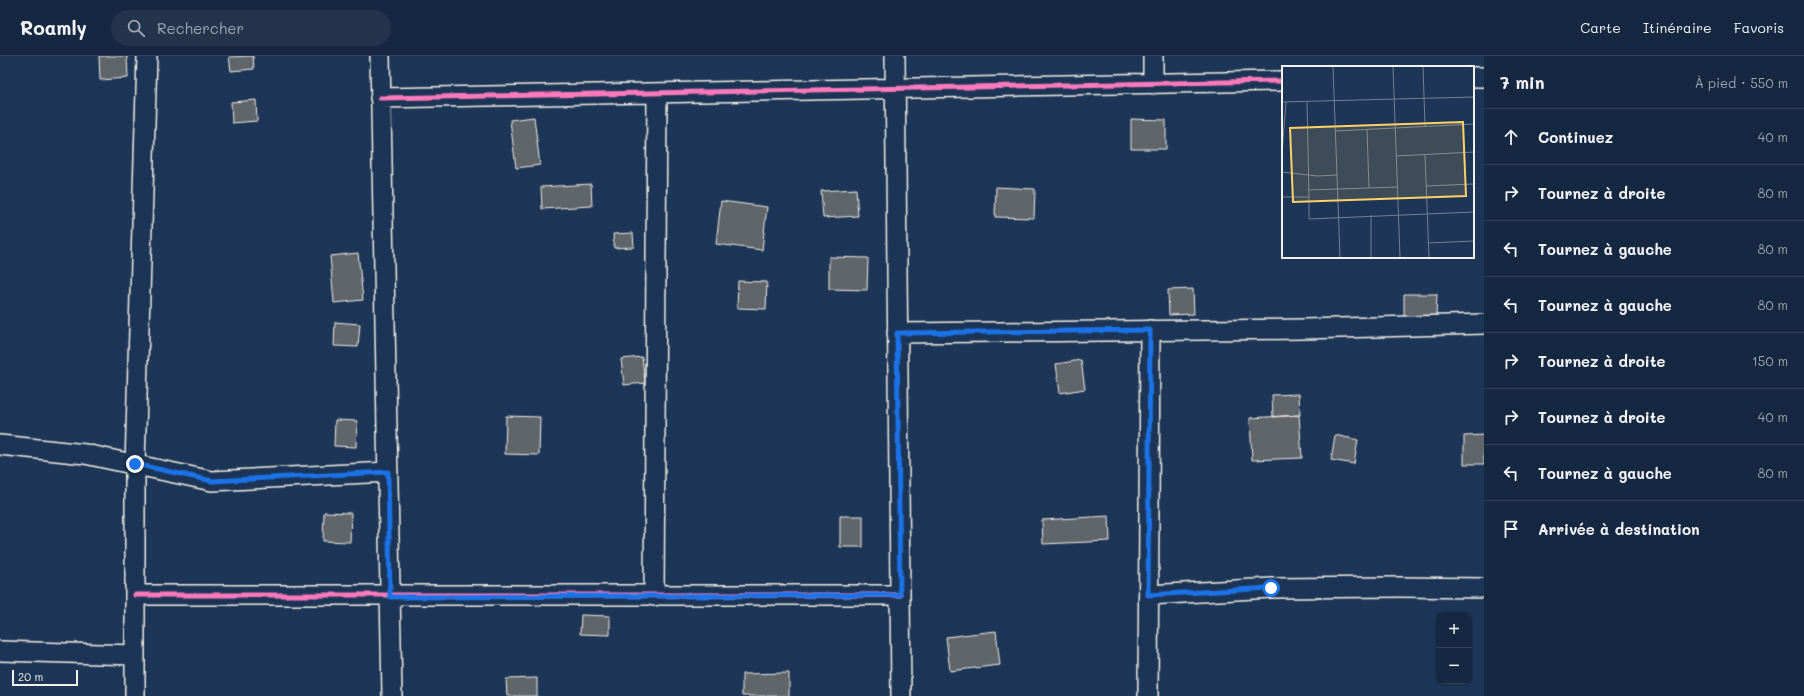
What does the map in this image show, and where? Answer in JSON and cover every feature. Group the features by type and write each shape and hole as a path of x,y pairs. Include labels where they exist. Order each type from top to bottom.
{"street":[{"path":"135,696 135,464 146,56"},
{"path":"380,56 392,696"},
{"path":"895,56 894,89 901,696"},
{"path":"1153,56 1153,84"},
{"path":"380,98 1282,81"},
{"path":"654,596 657,93"},
{"path":"897,333 1304,329 1484,324"},
{"path":"1148,696 1150,330"},
{"path":"0,445 85,454 212,481 388,472"},
{"path":"1148,595 1271,588 1484,588"},
{"path":"135,595 390,597 900,595"},
{"path":"0,652 135,655"}],"building":[{"path":"99,56 127,56 128,78 100,80"},
{"path":"253,56 254,69 231,71 229,57"},
{"path":"256,100 257,121 232,123 231,102"},
{"path":"534,117 540,165 516,168 510,120"},
{"path":"1131,119 1166,120 1166,149 1131,149"},
{"path":"591,184 592,206 542,209 541,187"},
{"path":"996,187 1035,189 1034,218 995,217"},
{"path":"856,189 858,216 823,218 821,191"},
{"path":"721,201 767,207 762,250 716,244"},
{"path":"633,233 634,247 614,248 613,234"},
{"path":"358,253 363,300 334,303 330,256"},
{"path":"829,257 868,258 867,290 829,289"},
{"path":"738,281 767,282 766,309 737,308"},
{"path":"1193,289 1194,314 1169,315 1168,290"},
{"path":"1404,294 1437,294 1436,318 1404,318"},
{"path":"335,322 360,324 358,347 334,346"},
{"path":"642,357 645,383 624,385 621,359"},
{"path":"1081,360 1085,389 1060,393 1056,364"},
{"path":"1299,394 1300,415 1273,417 1272,395"},
{"path":"1299,415 1302,458 1252,460 1250,418"},
{"path":"506,416 540,417 539,455 505,454"},
{"path":"335,420 357,421 356,447 334,446"},
{"path":"1335,435 1358,440 1354,464 1331,460"},
{"path":"1484,435 1484,464 1464,464 1464,436"},
{"path":"324,512 351,513 350,542 323,541"},
{"path":"840,516 863,516 863,547 840,547"},
{"path":"1109,516 1110,541 1043,544 1042,520"},
{"path":"581,615 610,616 610,635 580,634"},
{"path":"996,631 1000,665 950,671 946,637"},
{"path":"789,673 789,696 742,696 742,674"},
{"path":"537,678 537,696 507,696 506,679"}],"cycle path":[{"path":"380,98 1282,81"},
{"path":"135,595 900,595"}],"route":[{"path":"135,464 212,481 388,472 390,597 900,595 897,333 1150,330 1148,595 1271,588"}]}
